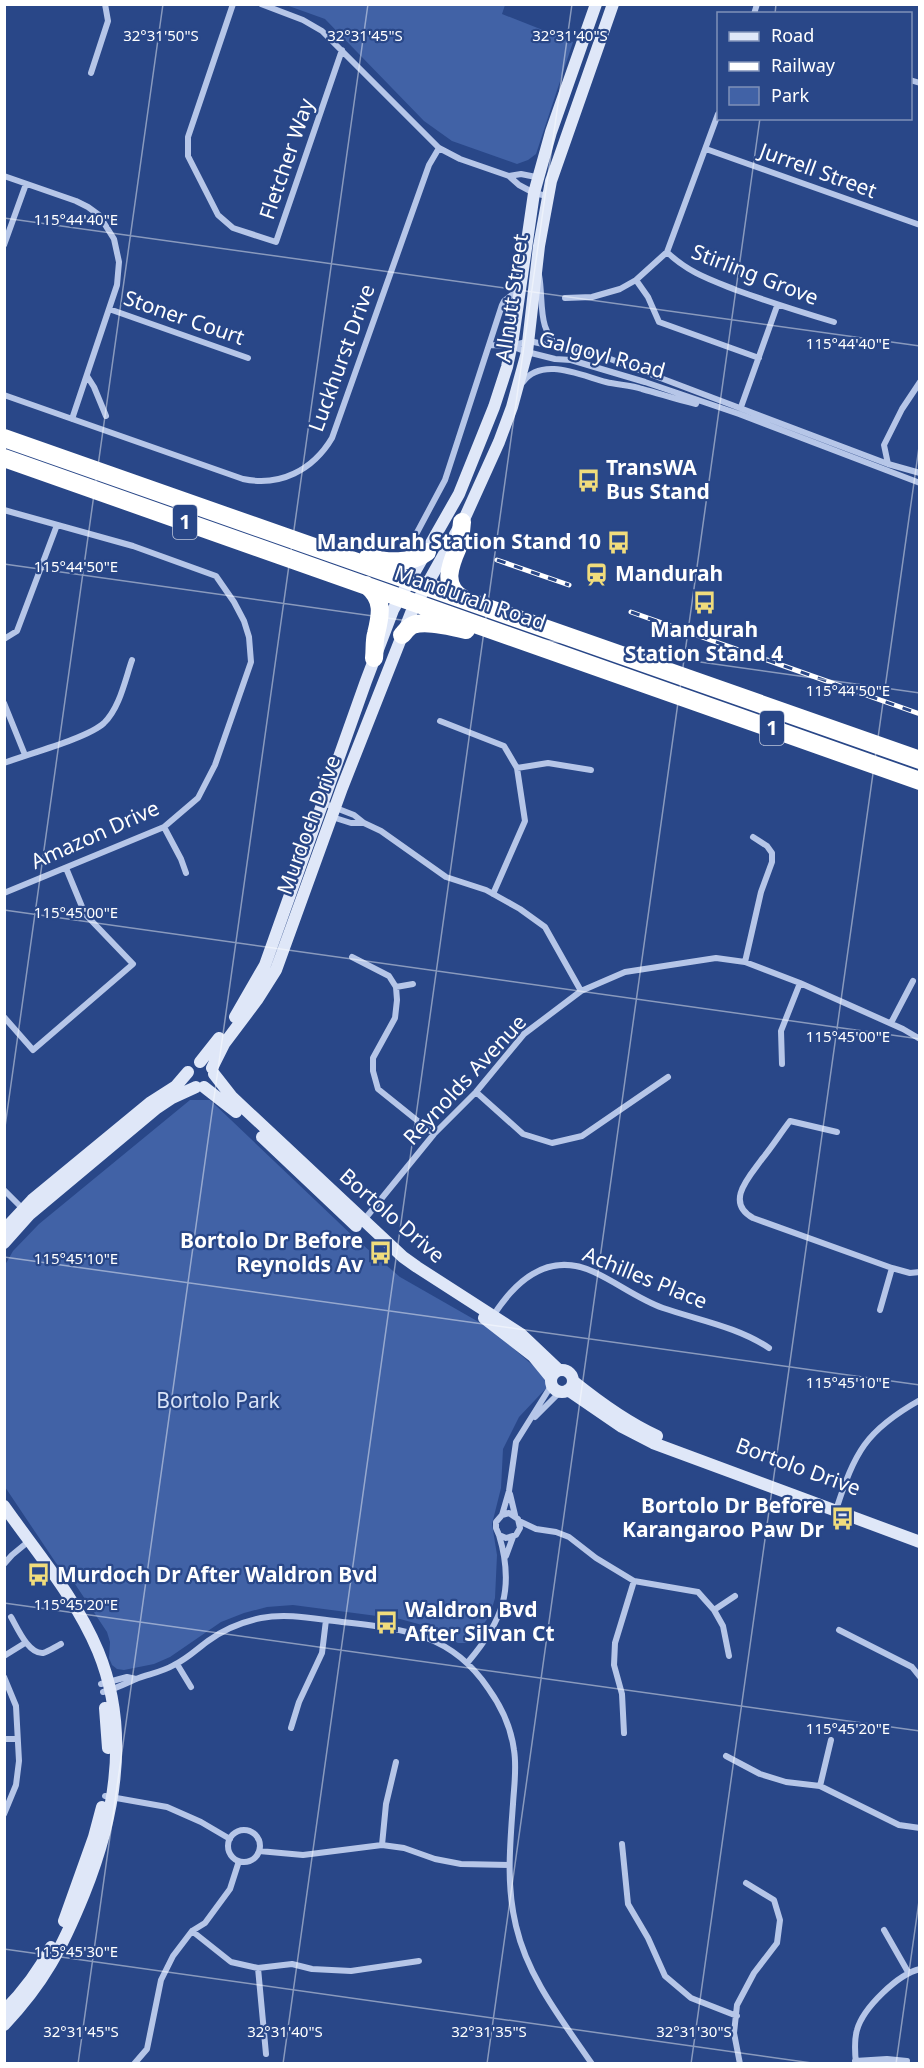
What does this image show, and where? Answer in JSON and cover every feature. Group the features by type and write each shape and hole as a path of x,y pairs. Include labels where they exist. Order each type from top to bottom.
{"highway":[{"name":"Mandurah Road","path":"4,438 920,760"},
{"name":"Mandurah Road","path":"4,458 920,781"},
{"path":"462,522 460,542 448,579 454,593 469,601"},
{"path":"296,541 342,548 381,560 411,560 420,546"},
{"path":"366,585 376,594 380,605 374,658"},
{"path":"402,635 412,626 423,624 449,626 482,635 521,640"}],"main road":[{"name":"Allnutt Street","path":"418,583 420,546 466,480 500,391 511,346 534,193 551,132 596,4"},
{"name":"Allnutt Street","path":"418,583 462,522 500,442 517,391 528,347 547,196 613,4"},
{"name":"Murdoch Drive","path":"4,1230 156,1108 172,1098 211,1082 224,1044 276,970 374,658 418,583"},
{"name":"Murdoch Drive","path":"4,1243 26,1212 151,1102 176,1086 192,1065 200,1062 210,1052 239,1011 265,965 327,810 402,635 408,600 418,583"},
{"path":"200,1062 207,1063 213,1071"},
{"name":"Bortolo Drive","path":"213,1071 232,1097 361,1225"},
{"path":"188,1072 190,1081 200,1087"},
{"name":"Bortolo Drive","path":"200,1087 228,1104 414,1275 492,1319 560,1383 622,1427 653,1443 920,1534"},
{"path":"4,1506 26,1544"},
{"name":"Bortolo Drive","path":"837,1507 920,1542"},
{"path":"4,1520 26,1544 81,1617 98,1652 106,1687 109,1797 102,1840 92,1874 69,1929 51,1966 27,2001 4,2025"},
{"path":"4,2011 20,1995 44,1961 63,1925 109,1797"}],"street":[{"path":"91,73 108,21 105,4"},
{"name":"Fletcher Way","path":"233,4 188,137 188,156 218,215 233,228 276,242 342,50"},
{"path":"261,4 303,20 322,31 439,148 460,159 509,176 519,185 534,193 547,196"},
{"path":"565,298 607,294 636,279 667,252 717,117"},
{"name":"Luckhurst Drive","path":"4,395 243,479 254,481 281,479 310,465 332,438 429,165 439,148"},
{"name":"Jurrell Street","path":"706,149 920,225"},
{"path":"509,176 521,174 551,181"},
{"path":"4,176 88,207 99,215 114,239 119,274 72,419"},
{"path":"4,245 26,184"},
{"name":"Stirling Grove","path":"667,252 679,264 695,273 777,306 834,322"},
{"path":"537,263 546,331 553,342 566,350"},
{"path":"636,279 648,297 659,322 759,358"},
{"path":"420,546 445,480 504,301 517,292 521,284"},
{"path":"741,407 777,306"},
{"name":"Stoner Court","path":"109,309 248,358"},
{"path":"489,345 511,346"},
{"name":"Galgoyl Road","path":"511,346 588,353 622,363 888,464 920,473"},
{"name":"Galgoyl Road","path":"511,346 528,347 601,368 768,425 920,483"},
{"path":"517,391 530,375 542,371 560,370 641,388 678,400 712,406"},
{"path":"87,376 106,416"},
{"path":"869,456 884,447 920,382"},
{"path":"911,396 920,399"},
{"path":"884,447 888,464"},
{"name":"Amazon Drive","path":"4,510 134,546 216,576 244,621 249,637 251,662 215,765 198,798 164,827 4,892"},
{"path":"4,639 17,631 57,525"},
{"path":"4,763 88,733 104,723 117,705 132,660"},
{"path":"4,703 25,755"},
{"path":"440,721 504,746 517,768 525,821 493,894"},
{"path":"517,768 548,763 591,770"},
{"path":"327,810 354,815 364,823 390,836 446,877 493,894 520,909 545,927 582,991"},
{"path":"164,827 186,873"},
{"path":"744,962 761,892 772,862 772,853 767,846 753,837"},
{"path":"4,1017 33,1050 133,964 85,914 66,868"},
{"path":"352,957 388,976 396,987 398,1000 395,1018 373,1058 373,1071 378,1089 434,1134"},
{"name":"Reynolds Avenue","path":"361,1225 434,1134 476,1092 524,1034 582,991 625,972 716,958 744,962 800,983 891,1023 920,1039"},
{"path":"891,1023 913,981"},
{"path":"782,1064 781,1031 800,983"},
{"path":"396,987 413,984"},
{"path":"476,1092 523,1134 552,1143 582,1136 668,1077"},
{"path":"837,1132 790,1121 748,1176 740,1196 743,1210 753,1218 892,1268 910,1273 920,1272"},
{"path":"4,1190 26,1212"},
{"name":"Achilles Place","path":"492,1319 510,1292 528,1276 551,1266 573,1265 597,1273 651,1303 750,1337 770,1348"},
{"path":"880,1310 892,1268"},
{"path":"468,1662 499,1618 505,1587 505,1559 496,1522 502,1515 509,1491 516,1442 560,1383"},
{"path":"528,1424 560,1383"},
{"path":"837,1507 852,1467 864,1444 881,1425 917,1402 920,1410"},
{"path":"505,1559 520,1528 509,1491"},
{"path":"502,1515 509,1513 515,1515"},
{"path":"519,1521 536,1529 569,1537 596,1558 634,1581 698,1592 714,1610 723,1626 729,1656"},
{"path":"499,1535 506,1538 536,1529"},
{"path":"4,1564 26,1544"},
{"path":"624,1732 622,1694 614,1665 615,1643 634,1581"},
{"path":"714,1610 735,1596"},
{"path":"106,1687 127,1677 136,1679 177,1664 218,1635 248,1622 270,1617 291,1616 395,1628 441,1643 468,1662 496,1699 512,1739 515,1767 509,1865 516,1928 532,1971 553,2007 592,2064"},
{"path":"11,1617 25,1643 36,1652 44,1653 61,1644"},
{"path":"291,1728 299,1702 322,1653 326,1620"},
{"path":"839,1630 912,1667 920,1677"},
{"path":"4,1656 25,1643"},
{"path":"177,1664 191,1687"},
{"path":"4,1677 16,1706 19,1761 16,1785 4,1814"},
{"path":"4,1739 16,1739"},
{"path":"820,1786 831,1740"},
{"path":"726,1756 760,1774 786,1782 820,1786 899,1825 920,1828"},
{"path":"382,1845 386,1804 396,1762"},
{"path":"109,1797 167,1807 201,1822 230,1839"},
{"path":"242,1830 252,1832 259,1840 259,1851 251,1860 239,1861 231,1854 230,1839 242,1830"},
{"path":"622,1844 628,1904 648,1938 665,1976 691,1998 737,2016"},
{"path":"259,1851 303,1855 382,1845 405,1848 435,1859 461,1864 509,1865"},
{"path":"134,2064 147,2049 161,1980 173,1956 192,1931 205,1923 230,1889 239,1861"},
{"path":"740,2064 734,2033 737,2005 754,1973 777,1943 780,1920 774,1900 746,1883"},
{"path":"884,1930 908,1972"},
{"path":"192,1931 231,1962 258,1968 292,1964 322,1970 351,1971 419,1961"},
{"path":"258,1968 266,2054"},
{"path":"907,2061 887,2059 855,2062 857,2029 876,1999 908,1972 920,1969"}],"green space":[{"path":"286,5 505,5 502,14 573,42 536,154 517,164 452,141 424,121 325,19"},
{"name":"Bortolo Park","path":"190,1100 210,1100 356,1239 400,1277 491,1329 552,1382 519,1417 503,1449 501,1488 492,1524 497,1555 495,1598 490,1615 470,1643 458,1643 422,1625 400,1619 293,1605 267,1607 244,1613 221,1622 170,1657 154,1664 124,1670 117,1669 109,1658 110,1642 107,1632 75,1584 56,1563 5,1487 5,1265 13,1251 39,1224"}],"railway":[{"path":"497,560 569,585"},
{"path":"631,612 920,714"}],"place":[{"name":"TransWA Bus Stand","path":"588,480"},
{"name":"Mandurah Station Stand 10","path":"619,542"},
{"name":"Mandurah","path":"597,574"},
{"name":"Mandurah Station Stand 4","path":"704,602"},
{"name":"Bortolo Dr Before Reynolds Av","path":"381,1253"},
{"name":"Bortolo Dr Before Karangaroo Paw Dr","path":"842,1518"},
{"name":"Murdoch Dr After Waldron Bvd","path":"39,1575"},
{"name":"Waldron Bvd After Silvan Ct","path":"387,1622"}]}
